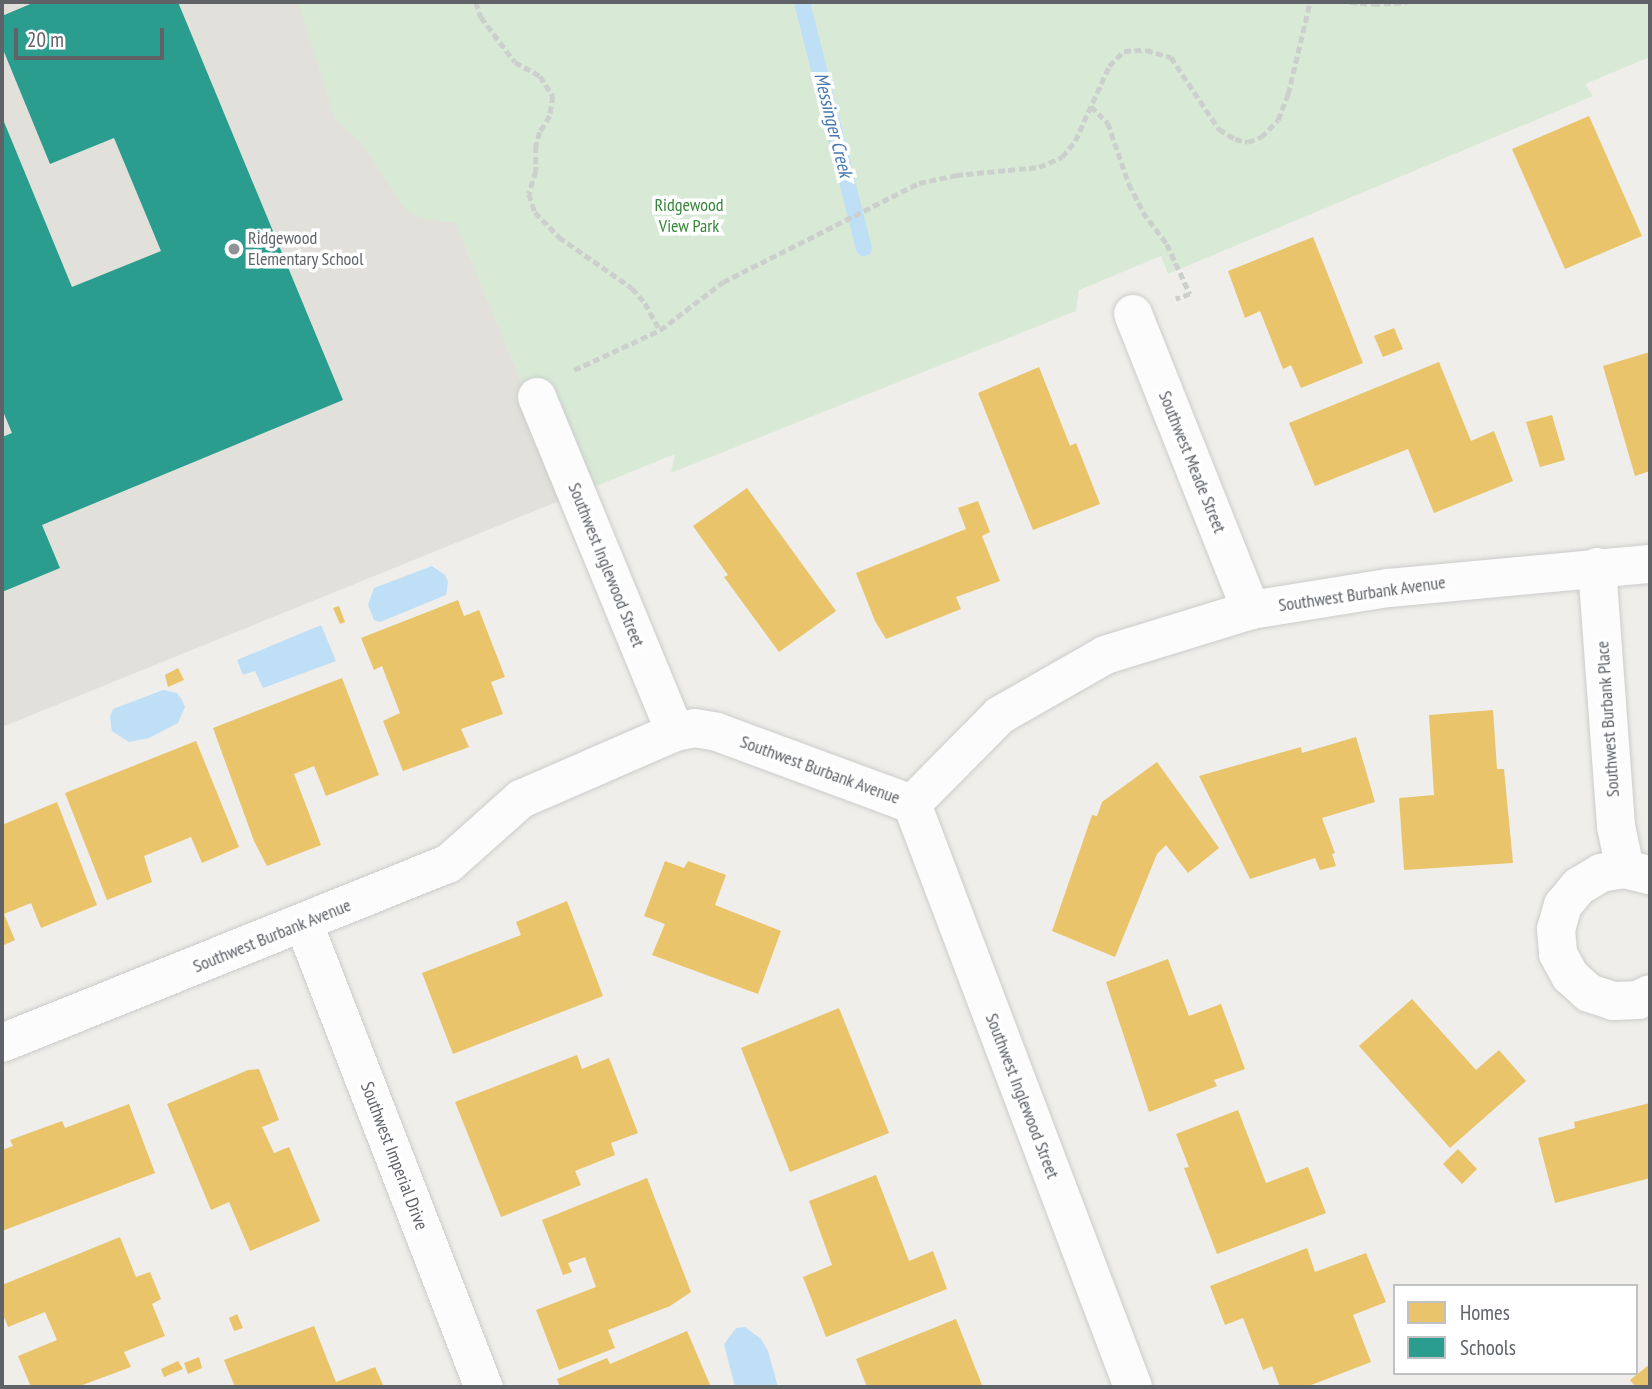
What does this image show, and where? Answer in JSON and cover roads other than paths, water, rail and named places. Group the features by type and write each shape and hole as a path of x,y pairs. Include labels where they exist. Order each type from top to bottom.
{"street":[{"name":"Southwest Meade Street","path":"1133,314 1251,610"},
{"name":"Southwest Inglewood Street","path":"537,397 675,732"},
{"name":"Southwest Burbank Avenue","path":"2,1042 304,924 448,864 521,799 675,732 695,728 717,732 912,804 1000,715 1105,655 1251,610 1389,588 1650,564"},
{"name":"Southwest Burbank Place","path":"1597,567 1616,826 1638,872 1601,873 1579,886 1563,905 1556,929 1558,954 1570,976 1588,993 1613,1001 1637,1000 1650,995"},
{"name":"Southwest Inglewood Street","path":"912,804 1133,1387"},
{"name":"Southwest Imperial Drive","path":"304,924 484,1387"}],"water":[{"path":"432,566 445,575 448,582 446,595 380,622 374,620 368,605 374,588"},
{"path":"321,625 336,661 263,688 255,671 243,675 237,660"},
{"path":"163,690 177,693 182,700 185,707 178,723 149,738 129,742 112,731 110,717 113,709"},
{"path":"745,1327 761,1339 768,1351 778,1387 735,1387 724,1344 736,1328"}],"waterway":[{"name":"Messinger Creek","path":"802,2 864,248"}],"place":[{"name":"Ridgewood Elementary School","path":"234,249"}],"park label":[{"name":"Ridgewood View Park","path":"689,216"}]}
